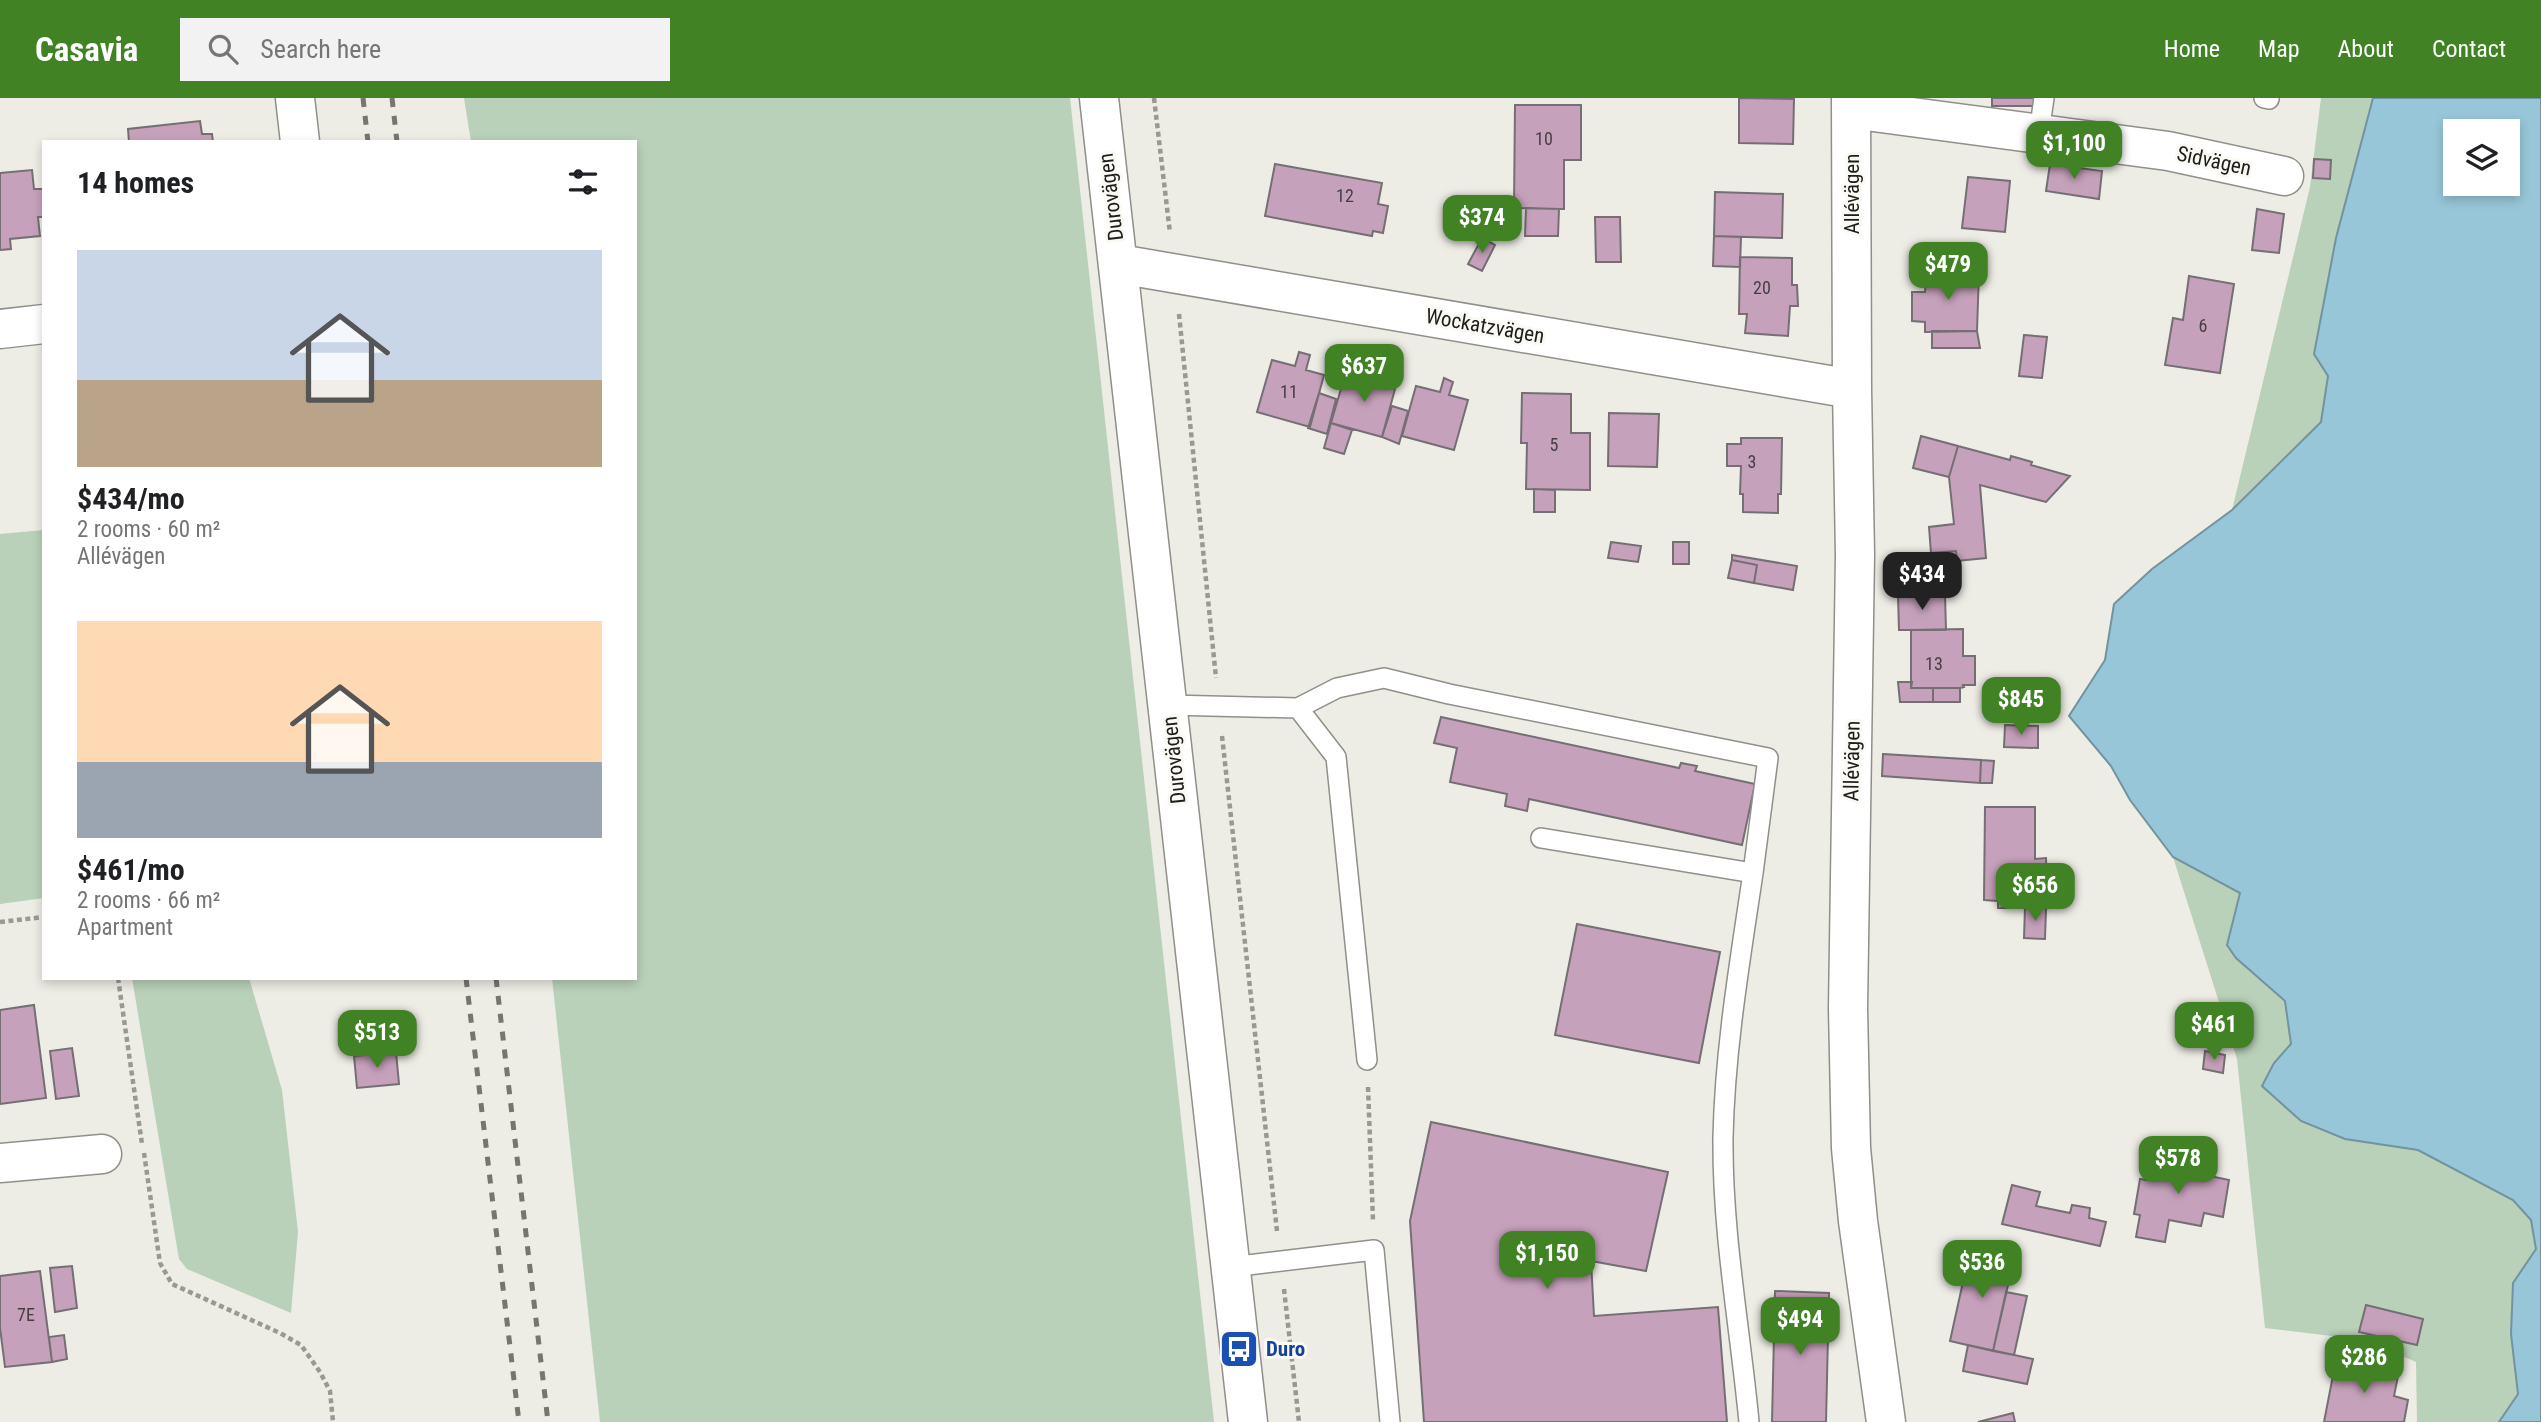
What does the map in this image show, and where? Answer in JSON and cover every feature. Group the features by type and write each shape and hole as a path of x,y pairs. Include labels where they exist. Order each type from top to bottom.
{"street":[{"path":"295,98 300,140"},
{"name":"Durovägen","path":"1099,98 1248,1422"},
{"name":"Sidvägen","path":"1851,103 2041,115 2168,151 2284,176"},
{"name":"Allévägen","path":"1851,103 1855,555 1848,1008 1852,1148 1860,1234 1886,1422"},
{"name":"Wockatzvägen","path":"1119,264 1852,389"},
{"path":"0,329 42,324"},
{"path":"0,1163 102,1154"}],"lane":[{"path":"2264,98 2269,99"},
{"path":"1168,705 1218,704 1298,708 1337,688 1384,678 1449,694 1768,758 1727,1063 1723,1138 1730,1276 1737,1313 1749,1422"},
{"path":"1298,708 1336,757 1367,1060"},
{"path":"1541,838 1753,873"},
{"path":"1231,1267 1374,1250 1390,1422"}],"path":[{"path":"1154,98 1175,272 1218,704 1299,1422"},
{"path":"0,922 42,917"},
{"path":"118,980 160,1263 172,1284 301,1345 330,1391 333,1422"},
{"path":"1367,1060 1374,1250"}],"green space":[{"path":"464,98 1070,98 1214,1422 600,1422 552,980 637,980 637,140 471,140"},
{"path":"2321,98 2373,98 2336,238 2314,354 2328,376 2321,422 2232,510 2310,187"},
{"path":"42,530 42,898 0,904 0,534"},
{"path":"2173,857 2240,893 2227,945 2236,958 2285,1001 2291,1044 2274,1063 2345,1139 2418,1150 2513,1200 2531,1220 2536,1249 2513,1284 2511,1334 2518,1394 2499,1422 2417,1422 2416,1362 2365,1340 2265,1328 2237,1059"},
{"path":"132,980 250,980 282,1090 298,1232 291,1313 187,1269 179,1259"}],"water":[{"path":"2373,98 2541,98 2541,1422 2499,1422 2518,1394 2511,1334 2513,1283 2536,1249 2531,1220 2513,1200 2418,1150 2345,1139 2301,1121 2262,1086 2274,1063 2291,1044 2285,1001 2236,958 2227,945 2240,893 2173,857 2130,800 2111,766 2069,716 2105,660 2114,604 2152,569 2232,510 2321,422 2328,376 2314,354 2336,238"}],"building":[{"path":"1739,98 1794,99 1793,144 1739,143"},
{"path":"1992,98 2039,98 2039,106 1992,106"},
{"path":"1515,105 1581,105 1581,160 1564,160 1564,209 1514,208"},
{"path":"200,121 202,134 212,134 213,140 129,140 128,129"},
{"path":"2314,159 2331,160 2330,179 2313,178"},
{"path":"1275,164 1382,183 1378,204 1388,206 1383,233 1373,231 1372,236 1265,216"},
{"path":"2050,164 2102,171 2099,199 2046,191"},
{"path":"32,170 34,189 42,189 42,217 38,217 40,236 10,239 11,249 0,250 0,173"},
{"path":"1968,177 2010,181 2005,232 1962,228"},
{"path":"1715,192 1783,194 1782,238 1714,236"},
{"path":"1526,208 1559,209 1558,236 1525,236"},
{"path":"2257,209 2284,214 2279,253 2252,250"},
{"path":"1595,217 1620,217 1621,262 1596,262"},
{"path":"1714,236 1741,237 1740,267 1713,266"},
{"path":"1482,238 1495,245 1482,271 1468,264"},
{"path":"1740,257 1792,258 1792,285 1797,285 1798,306 1790,306 1788,336 1745,333 1747,314 1739,314"},
{"path":"1926,272 1979,272 1977,331 1925,332 1925,322 1912,321 1912,292 1925,292"},
{"path":"2189,276 2234,284 2220,373 2165,365 2173,318 2183,320"},
{"path":"1932,331 1977,331 1980,348 1932,348"},
{"path":"2024,335 2047,337 2042,378 2019,376"},
{"path":"1299,352 1310,355 1306,370 1324,375 1310,427 1257,412 1272,360 1295,366"},
{"path":"1371,367 1381,370 1377,384 1395,389 1382,437 1331,423 1345,375 1367,381"},
{"path":"1444,378 1453,382 1449,395 1468,400 1454,450 1402,436 1416,386 1440,392"},
{"path":"1319,393 1336,399 1327,434 1308,428"},
{"path":"1522,393 1571,394 1571,433 1590,433 1590,490 1526,489 1527,443 1521,443"},
{"path":"1392,406 1408,411 1399,444 1382,437"},
{"path":"1609,413 1659,414 1657,467 1608,466"},
{"path":"1331,423 1352,430 1344,454 1324,448"},
{"path":"1921,436 1958,446 1949,477 1913,468"},
{"path":"1741,438 1782,438 1778,513 1743,512 1743,494 1740,494 1741,466 1727,466 1727,444 1741,444"},
{"path":"1958,446 2010,460 2011,456 2032,462 2031,465 2070,476 2046,502 1980,485 1986,558 1957,561 1956,551 1931,553 1929,527 1954,524 1949,477"},
{"path":"1534,489 1555,490 1555,512 1534,512"},
{"path":"1611,542 1641,546 1638,562 1608,558"},
{"path":"1673,542 1689,542 1689,564 1673,564"},
{"path":"1956,551 1957,561 1932,559 1932,553"},
{"path":"1732,555 1797,566 1793,590 1754,583 1757,565 1732,560"},
{"path":"1732,560 1757,565 1754,583 1728,578"},
{"path":"1898,595 1945,595 1946,630 1899,630"},
{"path":"1963,629 1963,656 1975,656 1975,685 1963,685 1964,687 1960,688 1911,688 1911,630"},
{"path":"1898,682 1912,682 1911,688 1933,688 1933,702 1900,702"},
{"path":"1933,688 1960,688 1960,702 1933,702"},
{"path":"1441,717 1679,768 1681,763 1697,766 1695,771 1755,784 1742,845 1529,799 1527,811 1505,806 1507,794 1450,782 1457,748 1434,743"},
{"path":"2005,725 2038,726 2038,748 2004,747"},
{"path":"1883,754 1981,760 1980,783 1882,776"},
{"path":"1981,760 1994,761 1992,783 1980,783"},
{"path":"1985,807 2035,807 2035,859 2046,858 2047,883 2035,883 2034,901 2021,901 2021,908 1998,908 1998,901 1984,900"},
{"path":"2025,907 2046,908 2045,939 2024,938"},
{"path":"1577,924 1720,952 1699,1063 1555,1035"},
{"path":"34,1005 46,1098 0,1104 0,1010"},
{"path":"72,1048 79,1096 56,1099 50,1051"},
{"path":"2205,1051 2225,1055 2223,1073 2203,1069"},
{"path":"396,1052 399,1084 357,1088 354,1056"},
{"path":"1431,1122 1668,1172 1646,1271 1591,1261 1594,1316 1718,1307 1727,1422 1424,1422 1410,1221"},
{"path":"2176,1154 2213,1161 2210,1176 2229,1180 2223,1217 2204,1213 2201,1226 2169,1220 2165,1242 2136,1237 2140,1215 2134,1214 2140,1179 2147,1180 2150,1160 2173,1164"},
{"path":"2012,1185 2040,1192 2036,1206 2070,1213 2072,1205 2090,1208 2089,1218 2106,1222 2100,1246 2002,1224"},
{"path":"1970,1250 2014,1259 1993,1351 1950,1341"},
{"path":"72,1266 77,1308 55,1312 50,1268"},
{"path":"40,1271 52,1362 5,1367 0,1328 0,1276"},
{"path":"1775,1291 1829,1293 1826,1422 1772,1422"},
{"path":"2006,1292 2027,1296 2014,1355 1993,1351"},
{"path":"2366,1305 2423,1319 2417,1345 2359,1332"},
{"path":"64,1335 67,1359 52,1362 49,1337"},
{"path":"1968,1345 2033,1359 2027,1384 1963,1371"},
{"path":"2336,1360 2399,1371 2394,1396 2408,1400 2404,1422 2324,1422"},
{"path":"2013,1413 2015,1422 1978,1422"}],"railway":[{"path":"363,98 368,140"},
{"path":"392,98 397,140"},
{"path":"466,980 519,1422"},
{"path":"496,980 548,1422"}],"place":[{"name":"Duro","path":"1239,1349"}]}
